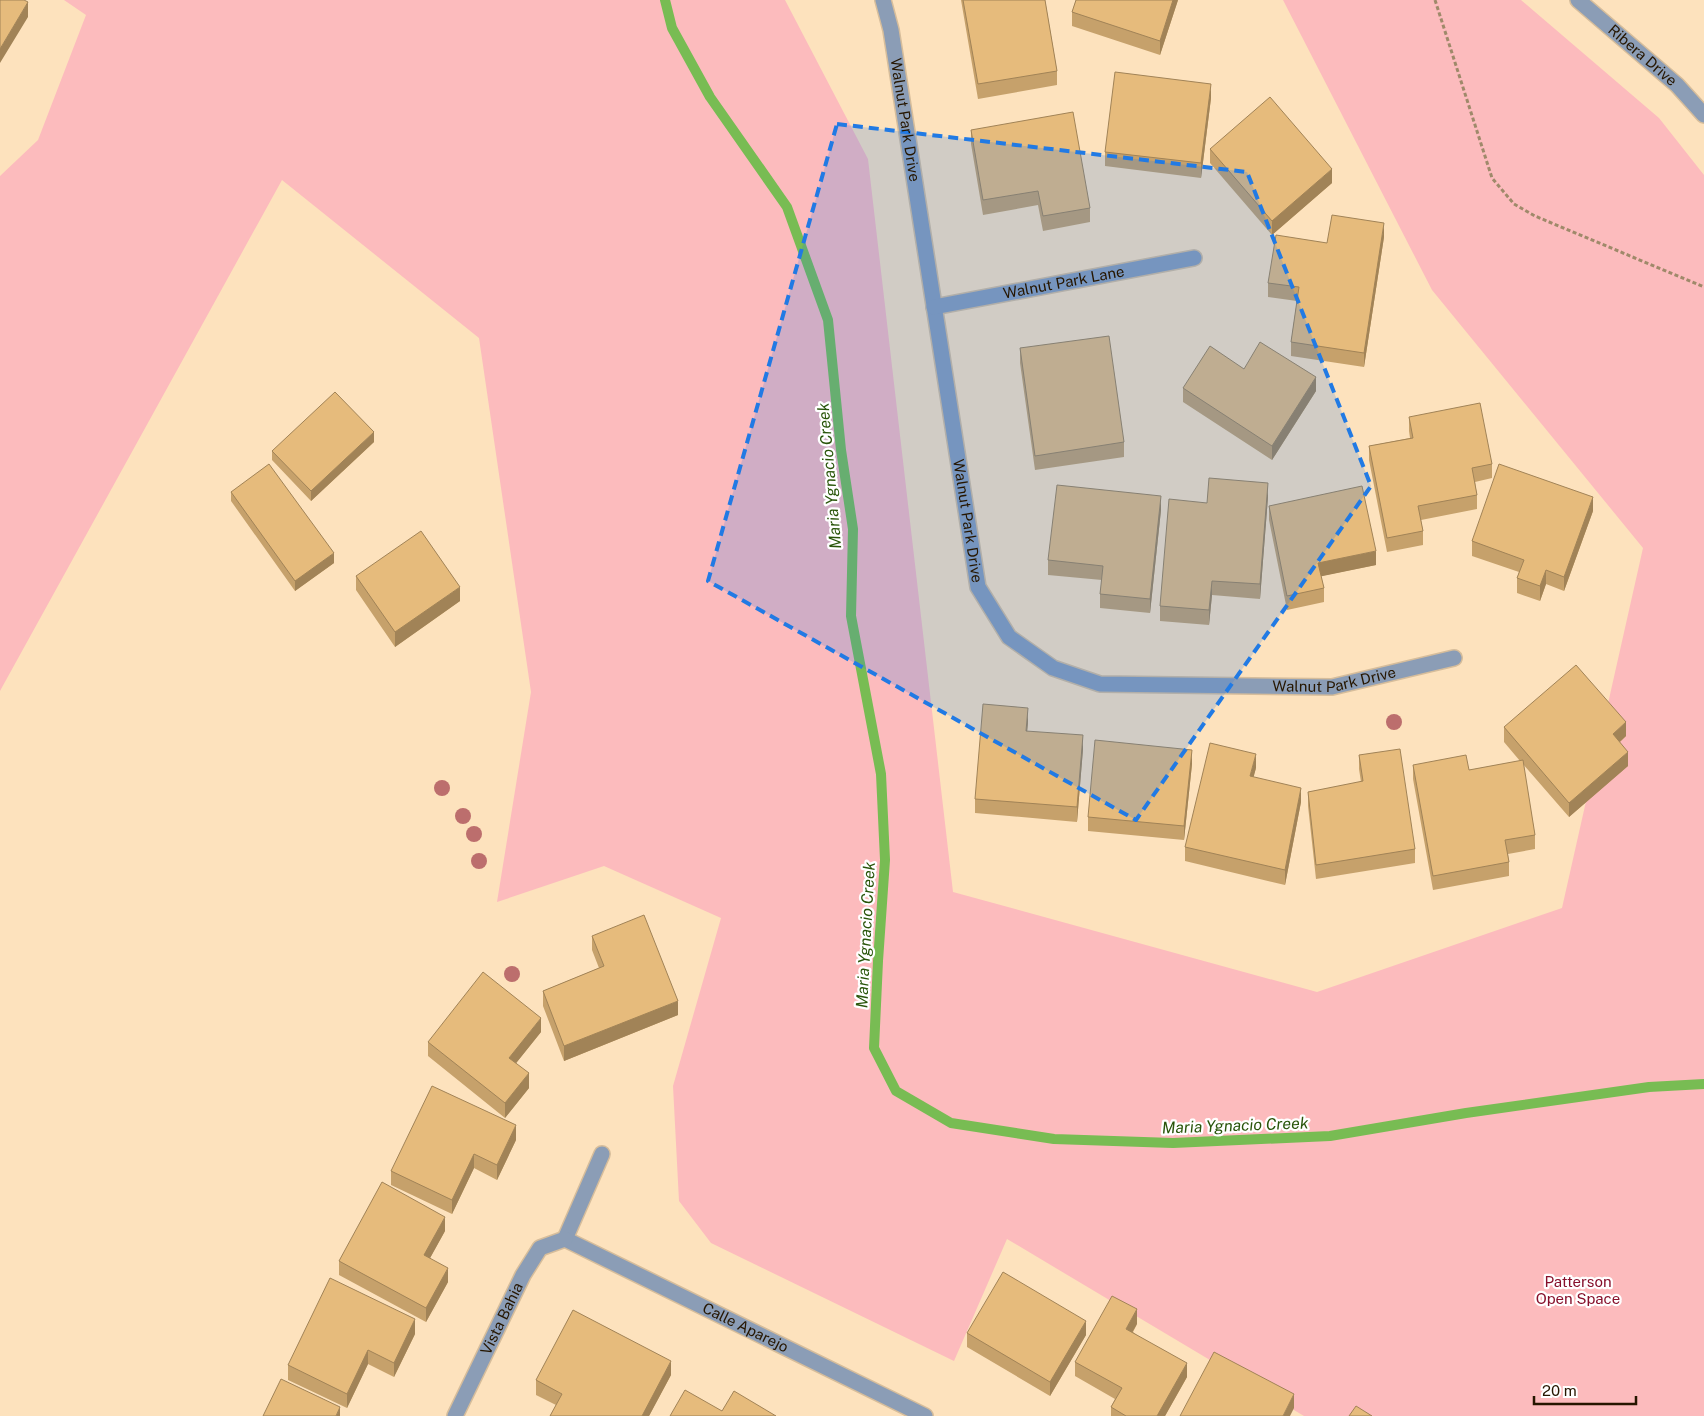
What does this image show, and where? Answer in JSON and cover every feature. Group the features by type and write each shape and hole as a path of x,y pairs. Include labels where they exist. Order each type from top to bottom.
{"street":[{"name":"Walnut Park Drive","path":"883,0 892,30 978,587 1009,637 1052,668 1100,684 1332,687 1454,658"},
{"name":"Ribera Drive","path":"1578,0 1677,84 1704,115"},
{"name":"Walnut Park Lane","path":"934,307 1194,258"},
{"path":"565,1239 602,1154"},
{"name":"Vista Bahia","path":"455,1416 527,1268 540,1248 565,1239"},
{"name":"Calle Aparejo","path":"565,1239 925,1416"}],"path":[{"path":"1434,0 1492,178 1514,204 1535,216 1704,287"}],"highlighted area":[{"path":"837,124 1247,172 1371,486 1136,820 708,581"}],"green space":[{"name":"Patterson Open Space","path":"64,0 785,0 868,159 953,892 1317,992 1562,908 1643,548 1432,290 1283,0 1521,0 1659,118 1704,175 1704,1416 1304,1416 1007,1239 954,1361 711,1243 679,1201 673,1086 721,918 604,866 497,902 531,692 479,338 282,180 0,691 0,176 38,140 86,15"}],"building":[{"path":"0,0 24,0 28,2 0,49"},
{"path":"963,0 1045,0 1057,71 978,84"},
{"path":"1076,0 1173,0 1160,41 1072,12"},
{"path":"1115,72 1211,84 1201,163 1105,152"},
{"path":"1270,97 1332,169 1272,221 1210,149"},
{"path":"1073,112 1090,208 1043,216 1038,191 983,200 971,130"},
{"path":"1332,215 1384,223 1364,353 1291,342 1299,287 1268,283 1276,235 1327,243"},
{"path":"1109,336 1124,442 1035,456 1020,348"},
{"path":"1260,342 1316,377 1272,446 1183,388 1210,346 1244,369"},
{"path":"335,392 374,432 311,491 272,451"},
{"path":"1480,403 1492,464 1472,468 1477,495 1418,506 1423,531 1387,538 1369,446 1413,438 1409,417"},
{"path":"269,464 334,553 295,581 231,492"},
{"path":"1499,464 1593,497 1564,577 1546,570 1540,586 1517,578 1524,560 1472,541"},
{"path":"1209,478 1268,483 1260,584 1212,581 1209,610 1160,606 1169,499 1207,503"},
{"path":"1057,485 1161,496 1150,599 1100,594 1103,566 1048,560"},
{"path":"1362,486 1376,551 1318,563 1324,588 1287,596 1269,506"},
{"path":"421,531 460,587 395,632 356,576"},
{"path":"1576,665 1626,722 1613,734 1628,752 1569,803 1504,727"},
{"path":"983,704 1028,708 1026,731 1083,735 1077,807 975,799"},
{"path":"1095,740 1192,750 1184,826 1088,817"},
{"path":"1210,743 1256,754 1250,776 1301,788 1285,870 1185,847"},
{"path":"1400,749 1415,849 1316,865 1308,792 1363,781 1359,755"},
{"path":"1466,755 1469,770 1523,760 1535,835 1505,840 1509,862 1433,876 1413,765"},
{"path":"644,915 678,1001 564,1046 543,991 604,966 592,936"},
{"path":"483,972 541,1018 509,1058 529,1073 505,1103 428,1042"},
{"path":"432,1086 516,1125 497,1165 474,1154 452,1200 391,1171"},
{"path":"382,1182 445,1217 424,1255 448,1268 426,1308 339,1261"},
{"path":"1003,1272 1086,1321 1050,1382 967,1333"},
{"path":"330,1278 415,1319 394,1363 368,1350 347,1394 288,1365"},
{"path":"1112,1296 1137,1309 1126,1329 1187,1363 1157,1416 1126,1416 1111,1407 1122,1388 1075,1362"},
{"path":"573,1310 671,1361 642,1416 550,1416 562,1394 536,1380"},
{"path":"1214,1352 1294,1394 1283,1416 1180,1416"},
{"path":"281,1379 340,1407 336,1416 263,1416"},
{"path":"685,1390 722,1411 734,1391 776,1416 670,1416"},
{"path":"1356,1406 1372,1416 1349,1416"}],"waterway":[{"name":"Maria Ygnacio Creek","path":"665,0 672,28 710,97 787,207 828,320 841,450 853,529 851,616 881,774 885,860 874,1048 896,1091 951,1123 1054,1139 1173,1143 1330,1136 1466,1113 1649,1087 1704,1084"}]}
